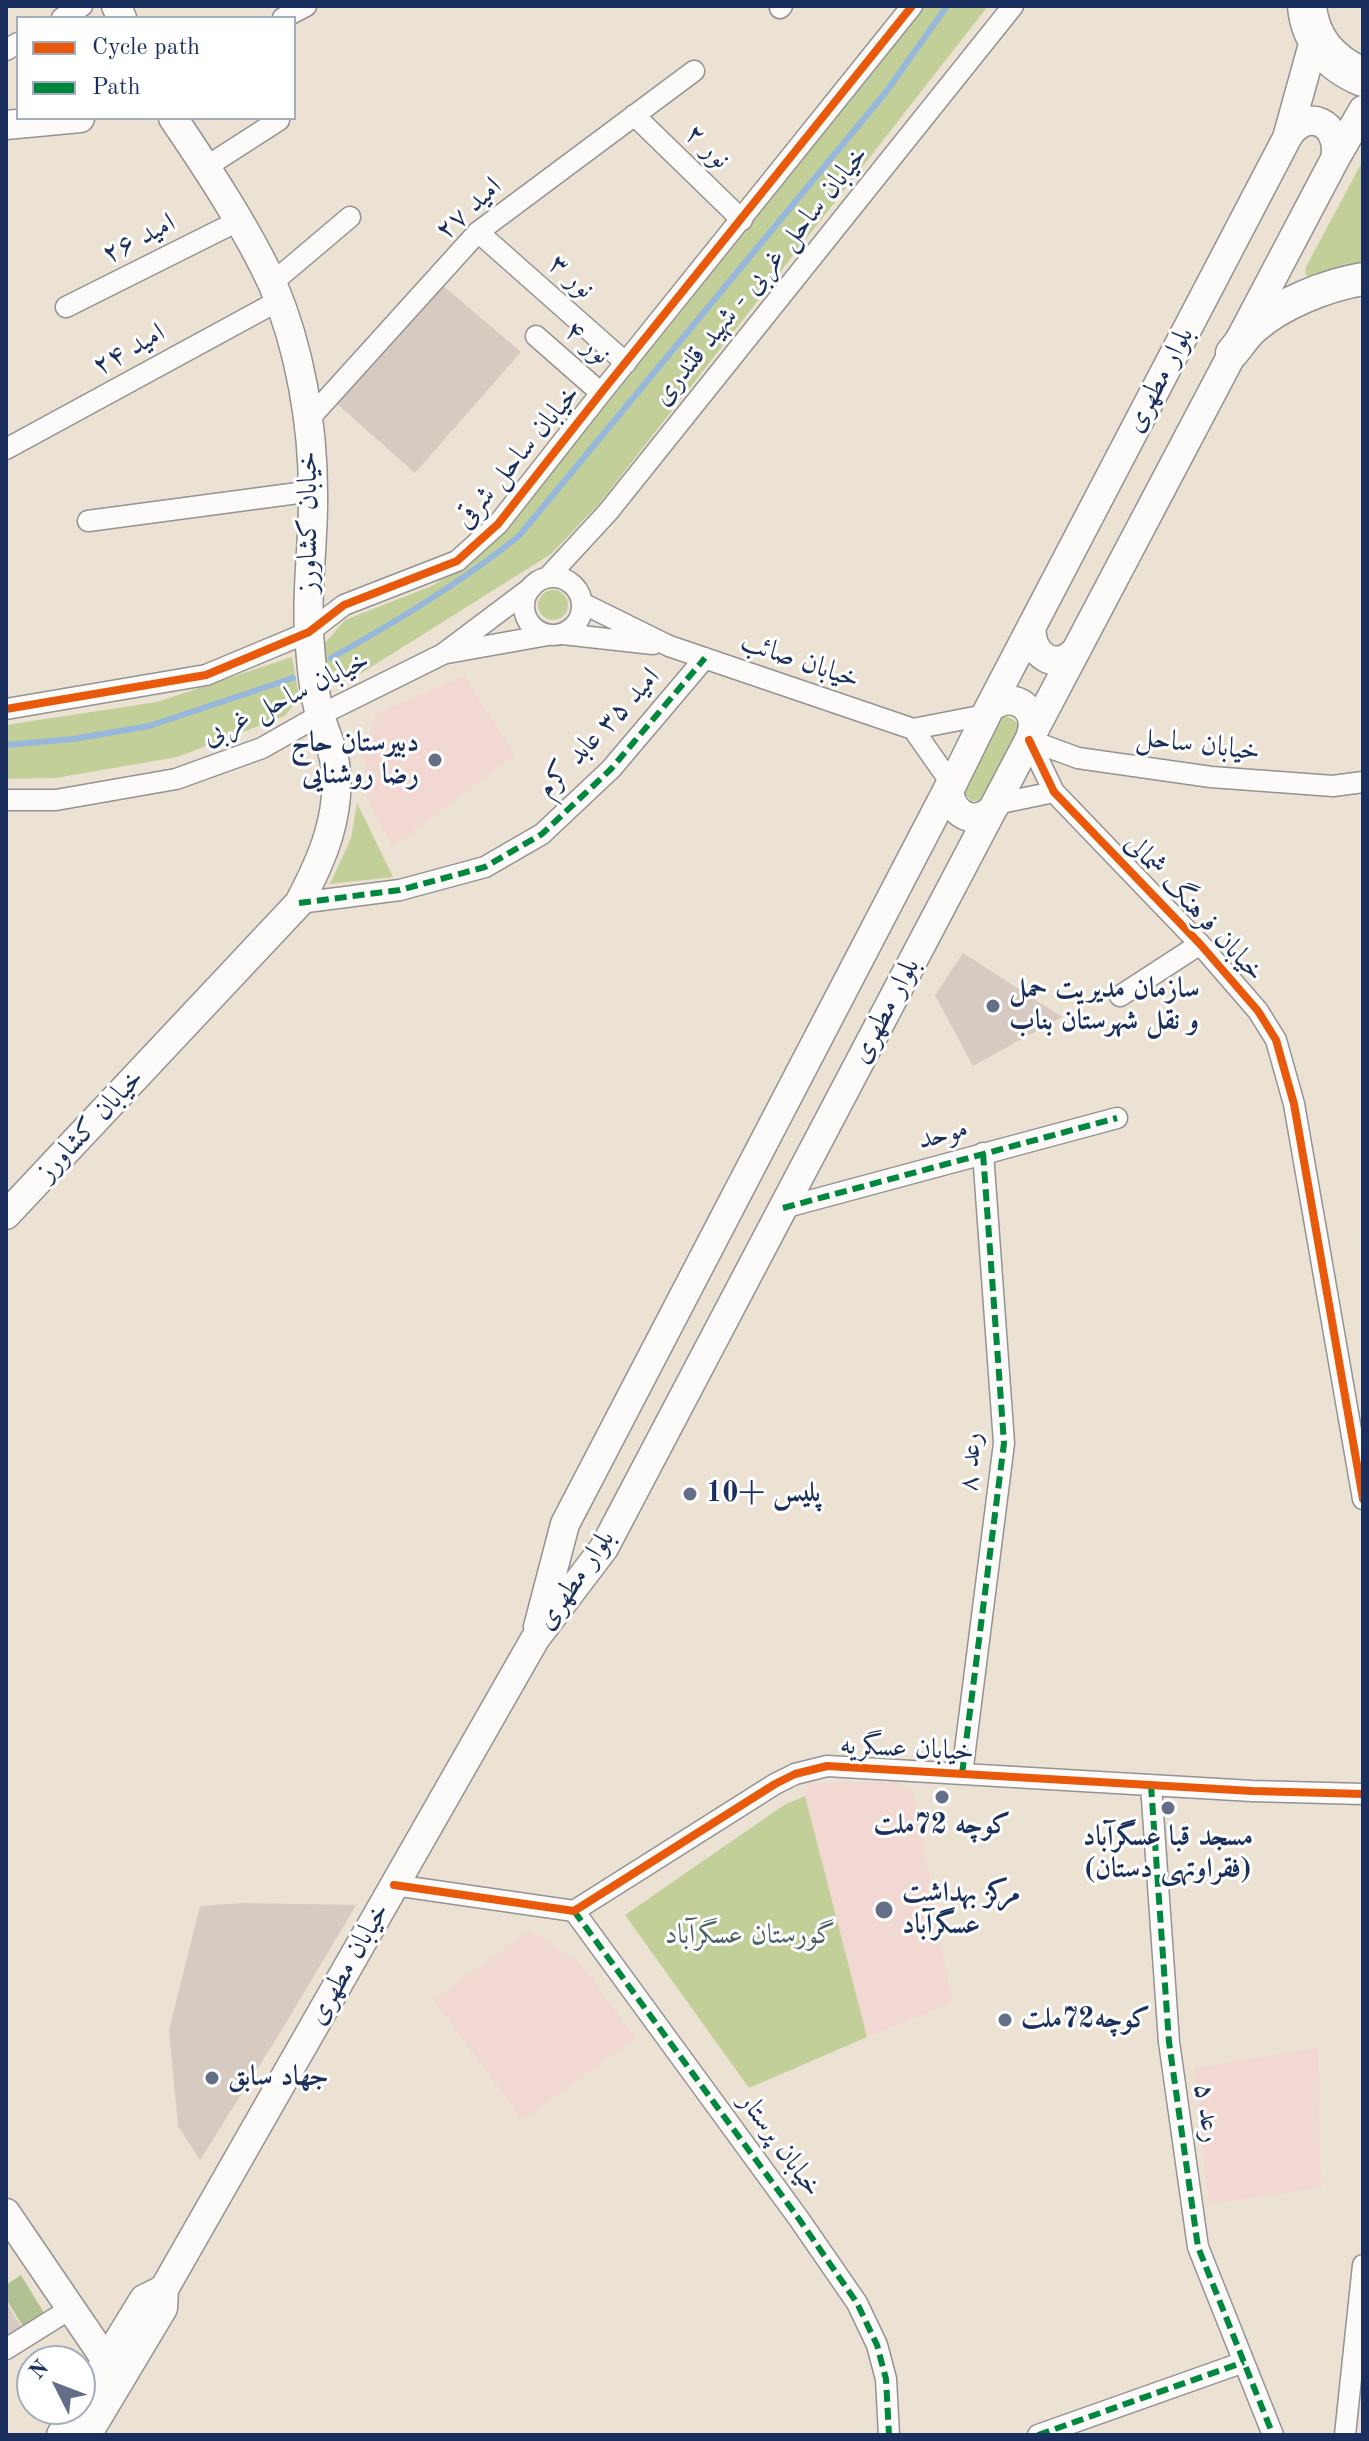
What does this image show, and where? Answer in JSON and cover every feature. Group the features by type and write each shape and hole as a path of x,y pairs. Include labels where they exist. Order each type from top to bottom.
{"highway":[{"path":"1311,22 1336,62 1363,77"}],"main road":[{"name":"بلوار مطهری","path":"535,1639 565,1524 576,1502 1287,138 1311,22"},
{"name":"بلوار مطهری","path":"535,1639 604,1548 1232,353 1363,110"},
{"path":"6,125 59,120"},
{"name":"خیابان کشاورز","path":"6,1215 299,903 321,859 333,821 335,760 320,715 309,632 313,491 308,420 295,355 275,292 238,221 174,120"},
{"path":"1287,138 1292,130 1306,121 1322,123 1334,134 1335,159"},
{"path":"1232,353 1252,328 1272,315 1306,297 1363,279"},
{"path":"1032,626 1035,649 1048,659 1065,659 1077,649"},
{"path":"985,715 996,703 1004,700 1020,703 1032,714 1034,723 1029,740"},
{"path":"951,783 949,791 953,808 967,817 984,816 996,804"},
{"path":"909,865 920,854 937,853 945,857 954,871 952,887"},
{"path":"576,1502 572,1517 589,1534 606,1534 617,1523"},
{"name":"خیابان مطهری","path":"87,2435 163,2308 164,2289 535,1639"},
{"path":"6,2213 106,2360"},
{"name":"خیابان مطهری","path":"96,2377 144,2299 164,2289"}],"street":[{"path":"287,16 306,6"},
{"name":"خیابان ساحل شرقی","path":"6,709 206,675 309,632 344,605 457,561 498,524 912,6"},
{"name":"خیابان ساحل غربی - شهید قلندری","path":"540,582 608,512 1013,6"},
{"name":"امید ۲۷","path":"308,420 478,232 694,71"},
{"name":"نور ۲","path":"634,115 742,220"},
{"path":"206,167 279,120"},
{"name":"امید ۲۴","path":"6,449 275,292 350,217"},
{"name":"امید ۲۶","path":"66,307 238,221"},
{"name":"نور ۳","path":"478,232 626,363"},
{"name":"نور ۴","path":"536,336 601,393"},
{"path":"88,521 313,491"},
{"path":"567,580 580,594 582,603 580,618 556,634 539,632 527,620 524,603 540,582 567,580"},
{"name":"خیابان ساحل غربی","path":"6,800 56,800 176,779 262,748 320,715 443,654 540,582"},
{"name":"خیابان صائب","path":"582,603 669,646 913,729 985,715"},
{"name":"خیابان ساحل غربی","path":"443,654 556,634"},
{"name":"خیابان صائب","path":"556,634 669,646"},
{"name":"امید ۳۵ عابد کرم","path":"299,903 400,890 485,867 542,834 611,769 705,658"},
{"path":"913,729 951,783"},
{"name":"خیابان ساحل","path":"1029,740 1078,758 1211,777 1333,786 1363,782"},
{"name":"خیابان فرهنگ شمالی","path":"1029,740 1054,792 1239,986 1276,1040 1294,1104 1363,1499"},
{"path":"996,804 1054,792"},
{"path":"1120,996 1200,944"},
{"name":"موحد","path":"783,1208 1117,1118"},
{"name":"رعد ۸","path":"962,1774 1004,1443 983,1153"},
{"name":"خیابان عسگریه","path":"574,1911 742,1804 795,1774 837,1766 1363,1794"},
{"name":"رعد ۵","path":"1151,1785 1169,2042 1198,2247 1273,2435"},
{"path":"394,1885 574,1911"},
{"name":"خیابان پرستار","path":"574,1911 790,2206 857,2303 877,2345 886,2379 889,2435"},
{"path":"1345,2435 1363,2265"},
{"path":"6,2349 70,2309"},
{"path":"1038,2435 1244,2362"}],"shaded area":[{"name":"دبیرستان حاج رضا روشنایی","path":"464,676 515,754 393,847 364,792 367,767 359,752 376,714"},
{"name":"مرکز بهداشت عسگرآباد","path":"897,1781 915,1797 952,2003 865,2038 805,1796 809,1783"},
{"path":"530,1930 581,1964 635,2038 522,2120 434,2000"},
{"path":"1318,2048 1321,2188 1209,2204 1193,2068"}],"green space":[{"path":"921,6 988,6 599,504 551,554 352,679 330,682 324,644 345,620 434,585 508,527 887,55"},
{"path":"1363,160 1363,268 1310,280 1305,273 1306,267"},
{"path":"553,590 559,591 567,599 567,611 559,619 553,620 547,619 539,611 538,605 539,599 547,591"},
{"path":"292,657 299,697 285,716 177,757 56,778 6,779 6,725 157,702"},
{"path":"1001,716 1014,720 1020,730 981,801 972,801 963,793"},
{"path":"357,803 393,877 330,884 351,838"},
{"name":"گورستان عسگرآباد","path":"805,1796 867,2037 749,2088 625,1915 784,1805"},
{"path":"21,2275 47,2318 26,2331 6,2299 6,2285"}],"building":[{"path":"441,284 521,352 415,473 336,403"},
{"name":"سازمان مدیریت حمل و نقل شهرستان بناب","path":"963,953 1062,1017 973,1066 935,995"},
{"name":"جهاد سابق","path":"242,1903 356,1905 200,2160 178,2126 169,2030 200,1906"},
{"path":"6,2302 24,2332 6,2343"}],"waterway":[{"path":"331,658 428,601 519,536 886,92 947,6"},
{"path":"6,745 73,739 149,726 293,678"}],"marked path":[{"path":"299,903 400,890 485,867 542,834 611,769 705,658"},
{"path":"783,1208 1117,1118"},
{"path":"962,1774 1004,1443 983,1153"},
{"path":"1151,1785 1169,2042 1198,2247 1273,2435"},
{"path":"574,1911 857,2303 877,2345 886,2379 889,2435"},
{"path":"1038,2435 1244,2362"}],"cycle path":[{"path":"6,709 206,675 309,632 344,605 457,561 498,524 912,6"},
{"path":"1029,740 1054,792 1200,944 1258,1011 1276,1040 1294,1104 1363,1499"},
{"path":"394,1885 574,1911 775,1784 795,1774 827,1766 1252,1791 1363,1794"}],"place":[{"name":"دبیرستان حاج رضا روشنایی","path":"435,760"},
{"name":"سازمان مدیریت حمل و نقل شهرستان بناب","path":"993,1006"},
{"name":"پلیس +10","path":"690,1494"},
{"name":"کوچه 72ملت","path":"942,1797"},
{"name":"مسجد قبا عسگرآباد (فقراوتهی دستان)","path":"1168,1808"},
{"name":"مرکز بهداشت عسگرآباد","path":"884,1910"},
{"name":"کوچه72ملت","path":"1005,2020"},
{"name":"جهاد سابق","path":"212,2078"}]}
